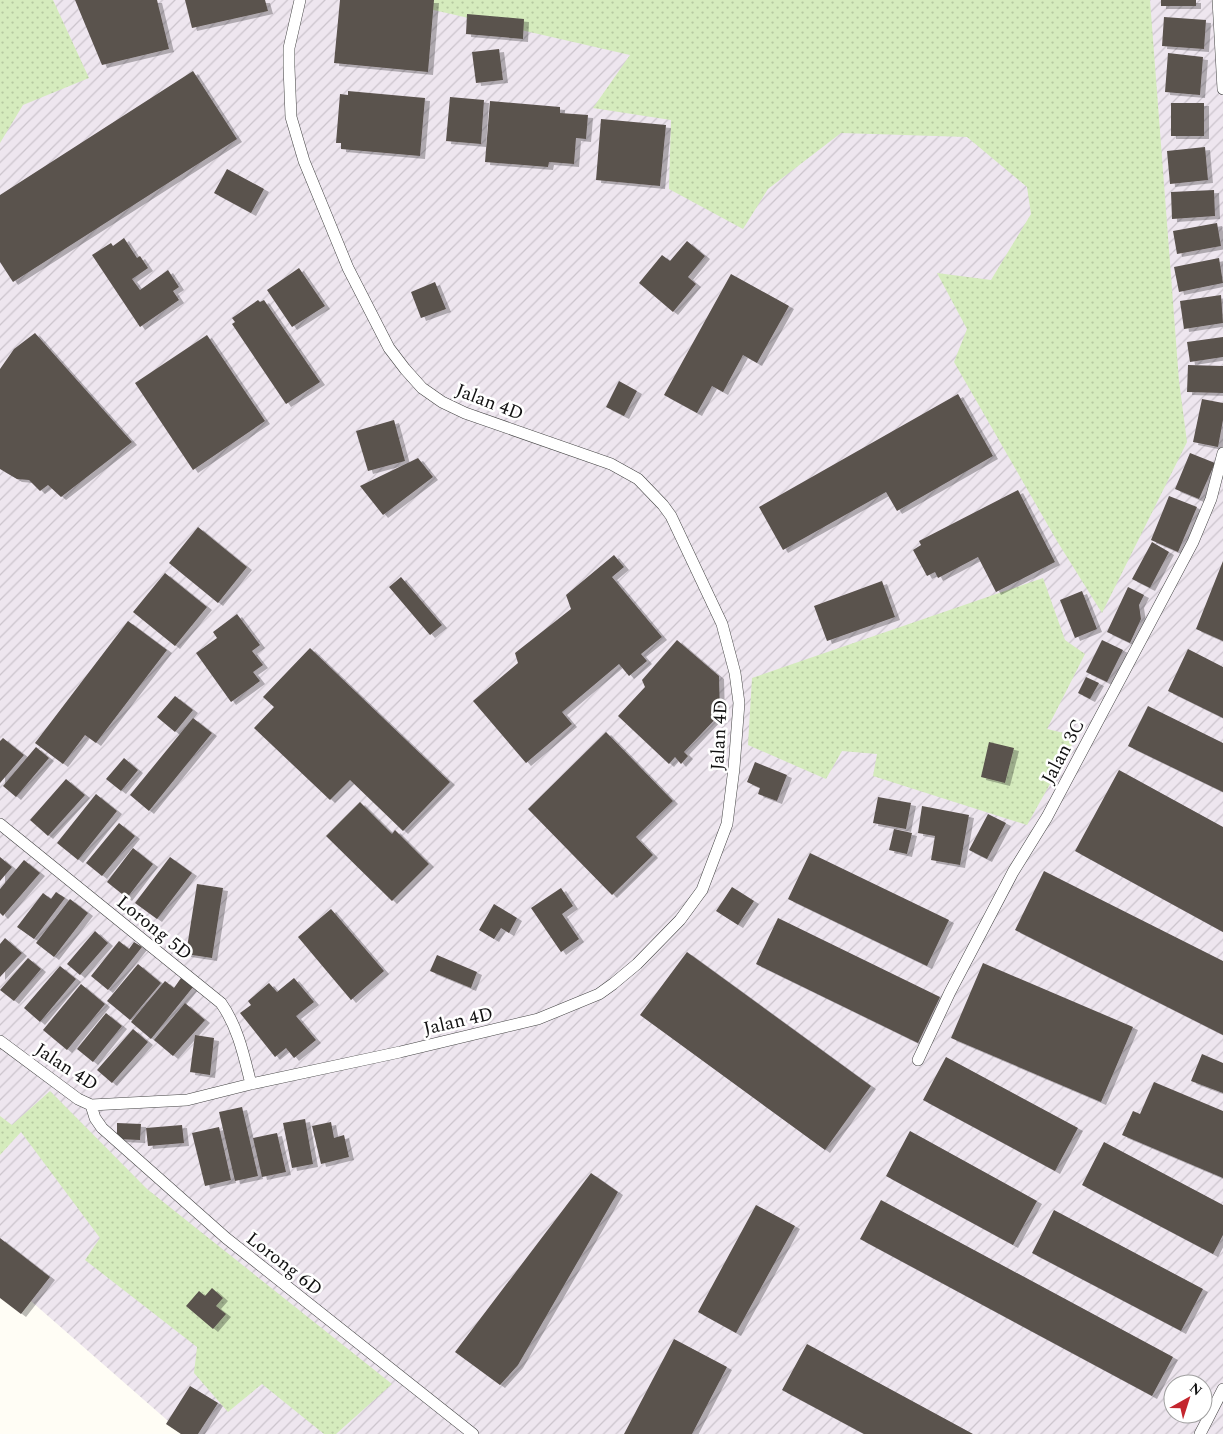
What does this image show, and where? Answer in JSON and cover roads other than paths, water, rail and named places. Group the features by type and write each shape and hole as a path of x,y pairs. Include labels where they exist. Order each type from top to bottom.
{"street":[{"name":"Jalan 4D","path":"0,1041 78,1100 91,1105 187,1100 538,1019 599,994 637,964 680,920 702,890 727,824 740,703 735,674 722,624 671,516 638,479 611,464 465,413 442,402 422,388 405,370 389,348 348,268 304,161 291,117 289,48 300,0"},
{"path":"1218,0 1223,89"},
{"name":"Jalan 3C","path":"918,1060 950,992 1004,889 1047,817 1193,542 1211,499 1223,453"},
{"name":"Lorong 5D","path":"0,824 221,1003 236,1028 251,1084"},
{"name":"Lorong 6D","path":"91,1105 95,1118 102,1128 226,1238 473,1434"},
{"path":"1200,1434 1223,1390"}]}
